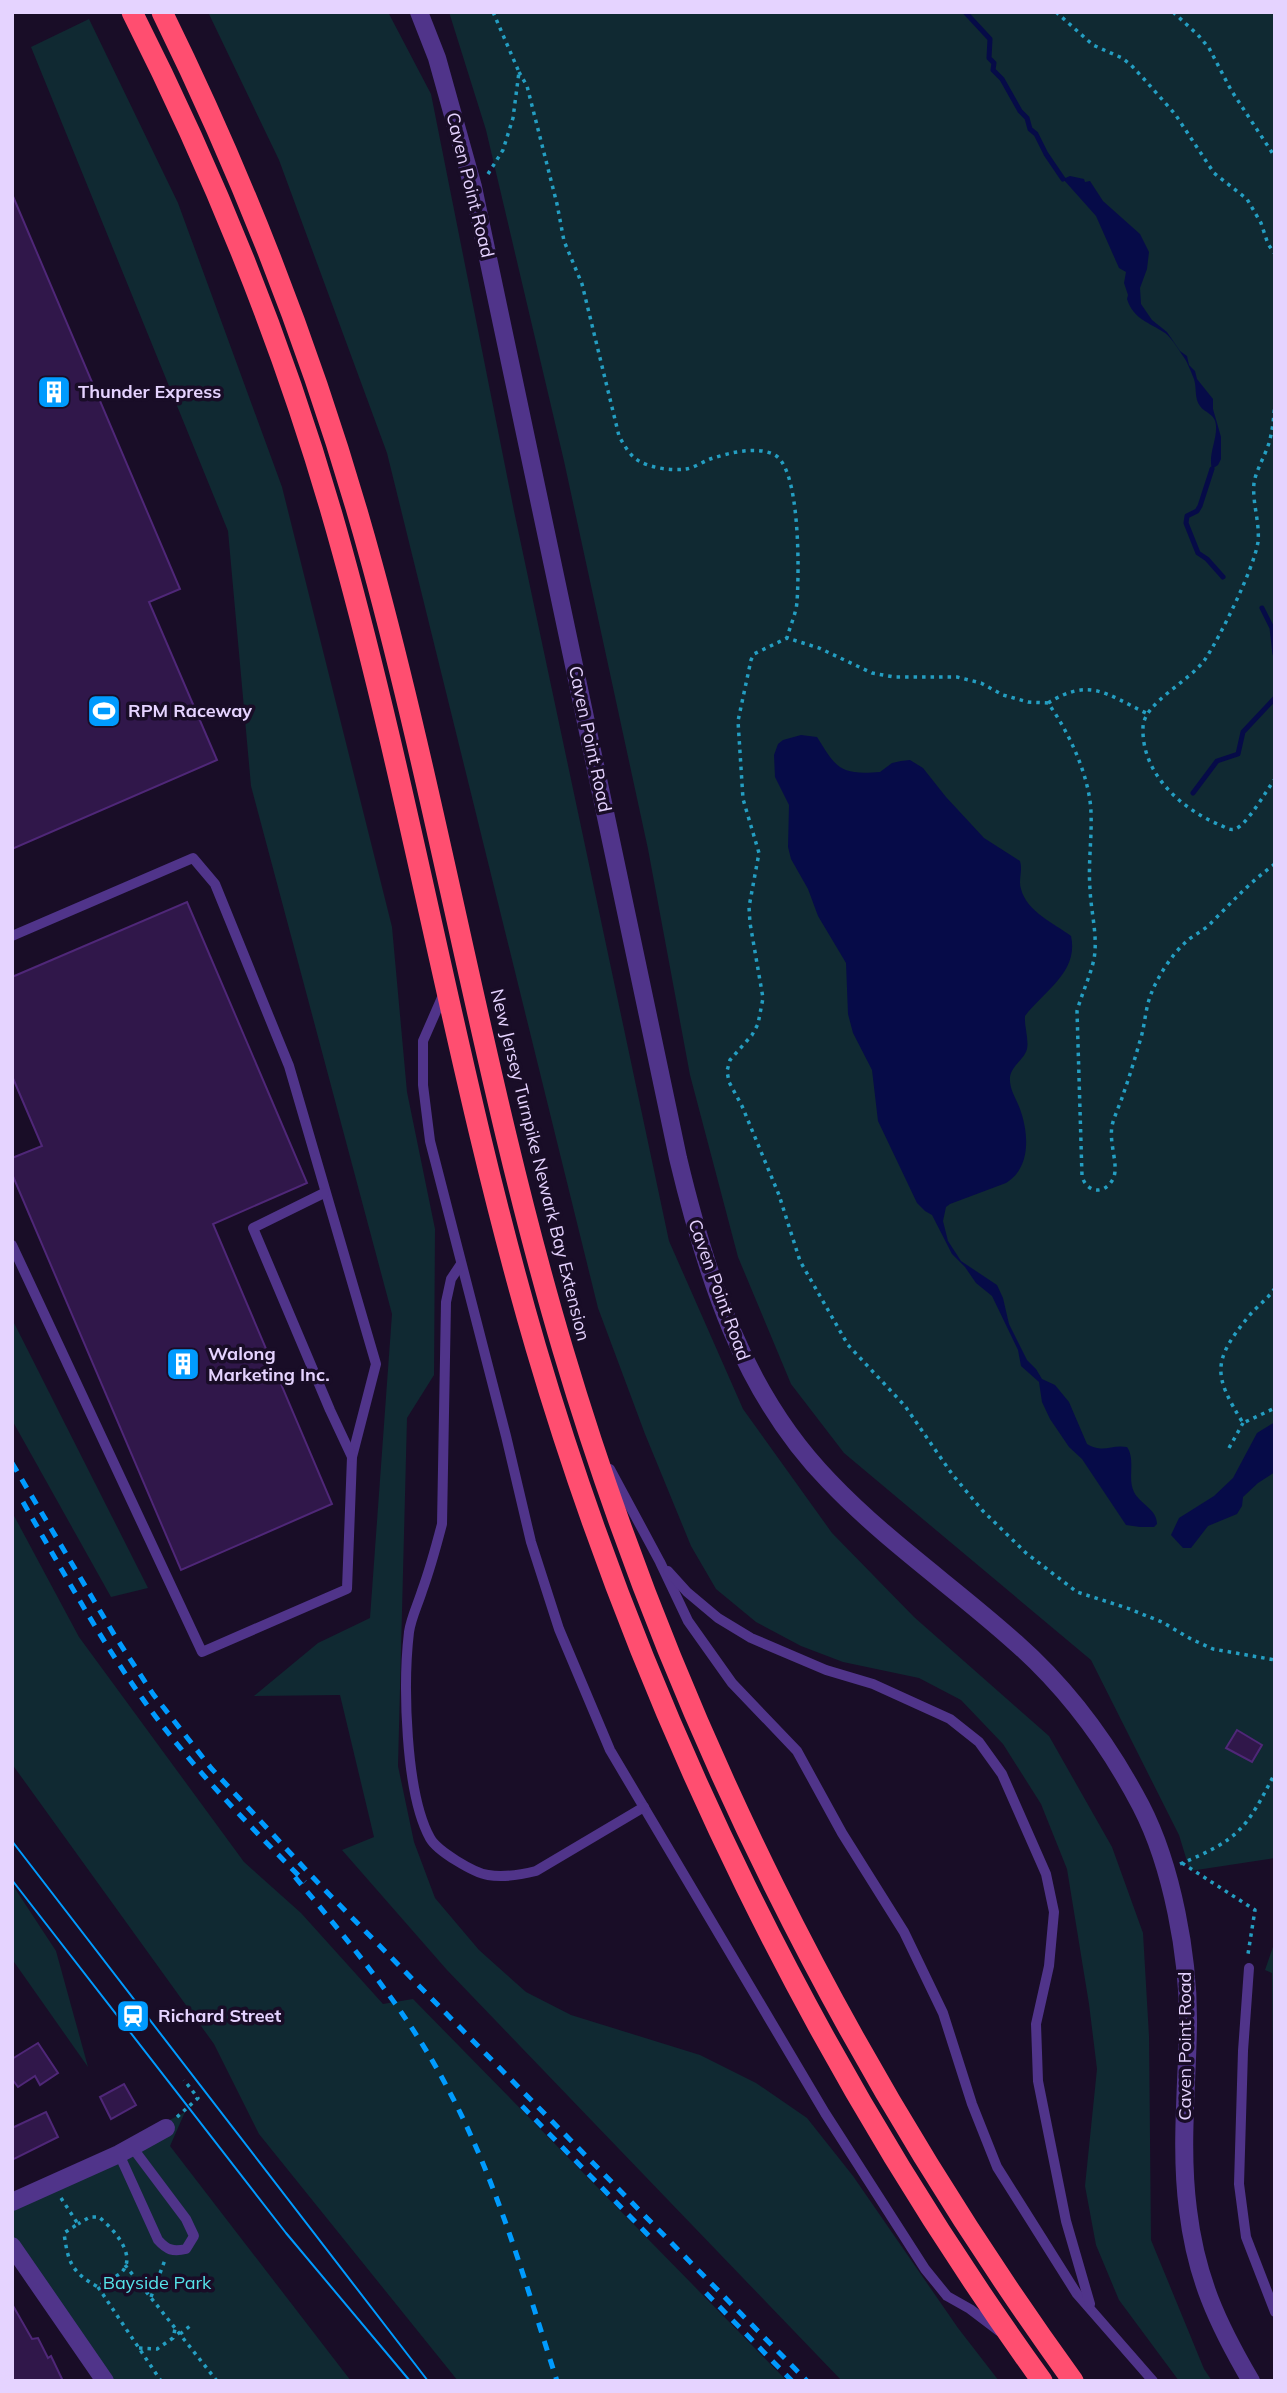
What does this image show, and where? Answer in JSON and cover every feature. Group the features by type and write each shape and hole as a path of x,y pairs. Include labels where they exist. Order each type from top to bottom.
{"highway":[{"path":"132,12 186,122 265,312 330,507 362,626 503,1227 536,1346 581,1489 659,1696 726,1846 813,2017 916,2194 1042,2381"},
{"name":"New Jersey Turnpike Newark Bay Extension","path":"163,13 228,154 276,272 320,393 346,475 391,639 528,1224 586,1426 641,1581 721,1776 792,1923 851,2034 929,2166 1005,2284 1073,2381"}],"street":[{"name":"Caven Point Road","path":"419,12 437,58 473,187 678,1158 697,1236 722,1308 752,1376 786,1429 827,1480 869,1520 1018,1645 1066,1694 1107,1746 1174,1867 1188,2008 1184,2162 1188,2211 1197,2262 1213,2311 1251,2381"},
{"path":"12,2202 126,2150 166,2128"},
{"path":"12,2246 105,2381"}],"lane":[{"path":"12,936 193,858 215,884 289,1066 376,1364 352,1457 347,1589 202,1652 12,1245"},
{"path":"447,986 424,1041 422,1085 430,1141 531,1542 559,1629 610,1750 825,2113 925,2269 947,2296 971,2309 1014,2342"},
{"path":"324,1193 253,1228 352,1457"},
{"path":"461,1264 450,1279 446,1302 442,1524 409,1629 405,1699 419,1810 431,1841 449,1856 486,1875 517,1876 536,1871 644,1807"},
{"path":"586,1426 660,1562 688,1621 732,1683 797,1751 842,1833 904,1932 943,2013 972,2104 997,2167 1064,2273 1153,2381"},
{"path":"660,1562 698,1601 751,1638 826,1670 873,1684 950,1719 979,1742 1002,1774 1046,1874 1054,1912 1049,1966 1036,2024 1038,2081 1066,2221 1091,2308"},
{"path":"1249,1968 1243,2051 1239,2184 1246,2237 1275,2312"},
{"path":"126,2150 186,2220 194,2236 186,2249 176,2252 165,2248 158,2240 126,2150"}],"path":[{"path":"493,12 527,86 564,241 582,284 619,436 627,450 639,461 667,469 687,469 734,452 758,451 775,454 785,463 797,521 798,574 797,605 787,638"},
{"path":"1056,12 1093,46 1122,58 1138,72 1175,114 1214,173 1247,199 1275,254"},
{"path":"1173,12 1209,48 1231,90 1275,157"},
{"path":"473,187 491,172 503,150 513,118 519,72"},
{"path":"1275,401 1274,422 1254,482 1258,542 1248,572 1205,660 1188,679 1146,713 1143,727 1153,772 1168,791 1214,823 1230,830 1236,829 1244,822 1275,779"},
{"path":"1146,713 1099,691 1083,688 1065,693 1048,703 1028,702 1003,695 981,683 957,677 894,677 872,673 819,648 787,638 754,654 738,721 743,799 759,853 749,915 763,998 758,1024 730,1060 727,1071 729,1082 742,1106 779,1195 800,1261 848,1345 905,1406 952,1474 982,1510 1026,1553 1084,1595 1139,1613 1213,1649 1275,1660"},
{"path":"1048,703 1063,726 1082,769 1091,809 1090,889 1096,938 1090,975 1077,1011 1082,1176 1084,1183 1095,1191 1111,1183 1114,1177 1110,1144 1113,1122 1139,1043 1150,995 1158,980 1188,941 1204,929 1255,878 1275,864"},
{"path":"1243,1423 1222,1384 1222,1361 1240,1328 1275,1288"},
{"path":"1229,1448 1243,1423 1275,1408"},
{"path":"1174,1867 1217,1848 1238,1834 1253,1815 1275,1773"},
{"path":"1174,1867 1255,1910 1248,1955"},
{"path":"166,2128 198,2098 184,2080"},
{"path":"60,2196 78,2224"},
{"path":"97,2287 121,2273 126,2252 121,2240 99,2217 90,2217 64,2233 69,2261 76,2273 97,2287 161,2381"},
{"path":"151,2297 165,2260"},
{"path":"125,2265 217,2381"},
{"path":"180,2334 190,2326"},
{"path":"139,2348 157,2349 173,2338 175,2328"}],"green space":[{"path":"208,12 388,12 431,94 514,511 669,1241 743,1409 832,1533 914,1617 1049,1736 1112,1847 1143,1933 1149,2036 1151,2240 1204,2369 1212,2381 1179,2381 1119,2300 1096,2245 1085,2186 1097,2069 1089,2004 1067,1869 1041,1804 1003,1744 961,1700 919,1678 843,1662 801,1646 756,1622 716,1589 691,1546 598,1308 387,453 279,160"},
{"path":"449,12 1275,12 1275,1858 1190,1871 1179,1835 1091,1660 844,1453 791,1384 738,1257 690,1075 648,849 564,461 486,130"},
{"path":"89,19 178,203 282,487 392,927 407,1092 435,1229 434,1375 407,1418 398,1766 414,1842 435,1898 479,1950 526,1992 571,2015 700,2055 756,2083 807,2118 853,2176 958,2328 999,2381 842,2381 447,1970 342,1850 374,1837 340,1695 254,1696 318,1643 370,1618 392,1314 251,786 228,531 31,47"},
{"path":"12,1319 148,1588 111,1597 12,1420"},
{"path":"12,1512 79,1637 244,1862 301,1913 383,2004 413,1999 787,2381 458,2381 259,2134 214,2044 12,1764"},
{"path":"12,1884 56,1951 88,2067 12,1959"},
{"path":"1275,1941 1275,2256 1272,1973 1265,1970"},
{"name":"Bayside Park","path":"185,2112 170,2146 351,2381 110,2381 12,2237 12,2201"}],"shaded area":[{"path":"1070,176 1084,179 1085,182 1090,181 1103,201 1140,234 1149,252 1147,269 1140,288 1141,304 1152,320 1167,332 1180,351 1187,356 1197,379 1213,399 1221,437 1221,459 1212,469 1216,422 1198,403 1192,374 1173,342 1165,333 1138,316 1130,306 1124,283 1126,272 1119,268 1096,216 1063,179"},
{"path":"801,735 817,737 835,763 848,771 880,772 892,763 910,760 923,768 984,838 1020,861 1020,886 1024,897 1035,911 1071,936 1072,949 1065,971 1025,1016 1027,1049 1010,1077 1025,1129 1026,1150 1020,1169 1006,1183 950,1204 946,1207 943,1221 948,1241 961,1261 997,1285 1009,1324 1027,1360 1042,1379 1055,1385 1069,1402 1087,1444 1103,1449 1127,1447 1131,1458 1132,1487 1154,1514 1157,1524 1154,1527 1126,1525 1082,1459 1069,1447 1042,1402 1039,1382 1021,1366 1018,1350 992,1296 976,1283 952,1254 932,1215 917,1203 878,1121 872,1070 853,1033 848,1014 846,963 818,916 788,847 789,805 775,777 774,755 778,744 783,740"},
{"path":"1275,1422 1275,1472 1243,1497 1237,1514 1208,1526 1191,1548 1183,1548 1171,1535 1179,1518 1214,1496 1233,1478 1257,1433"}],"building":[{"path":"12,194 180,589 149,602 217,760 12,849"},
{"name":"Walong Marketing Inc.","path":"187,902 307,1183 213,1224 332,1504 181,1570 12,1174 12,1158 42,1146 12,1076 12,977"},
{"path":"1237,1730 1262,1745 1252,1762 1226,1748"},
{"path":"38,2043 58,2073 40,2085 35,2076 18,2087 12,2079 12,2059"},
{"path":"124,2084 136,2105 111,2119 100,2097"},
{"path":"46,2112 58,2137 12,2160 12,2128"},
{"path":"12,2304 32,2339 38,2338 48,2358 51,2356 63,2381 12,2381"}],"waterway":[{"path":"965,12 990,39 989,58 994,63 993,70 1002,79 1020,111 1027,118 1030,129 1036,134 1063,179"},
{"path":"1212,469 1200,506 1197,511 1187,516 1186,523 1198,553 1223,577"},
{"path":"1262,608 1272,628 1275,654"},
{"path":"1193,793 1217,761 1238,754 1243,732 1275,698"}],"tram line":[{"path":"12,1841 428,2381"},
{"path":"12,1880 286,2233 410,2381"}],"railway":[{"path":"12,1463 115,1636 153,1694 211,1768 321,1886 807,2381"},
{"path":"23,1502 95,1626 160,1723 220,1794 305,1882"},
{"path":"295,1877 357,1952 396,2005 447,2087 465,2122 495,2195 557,2381"},
{"path":"522,2106 654,2241"},
{"path":"706,2293 792,2381"}],"place":[{"name":"Thunder Express","path":"54,392"},
{"name":"RPM Raceway","path":"104,711"},
{"name":"Walong Marketing Inc.","path":"183,1364"},
{"name":"Richard Street","path":"133,2016"}]}
